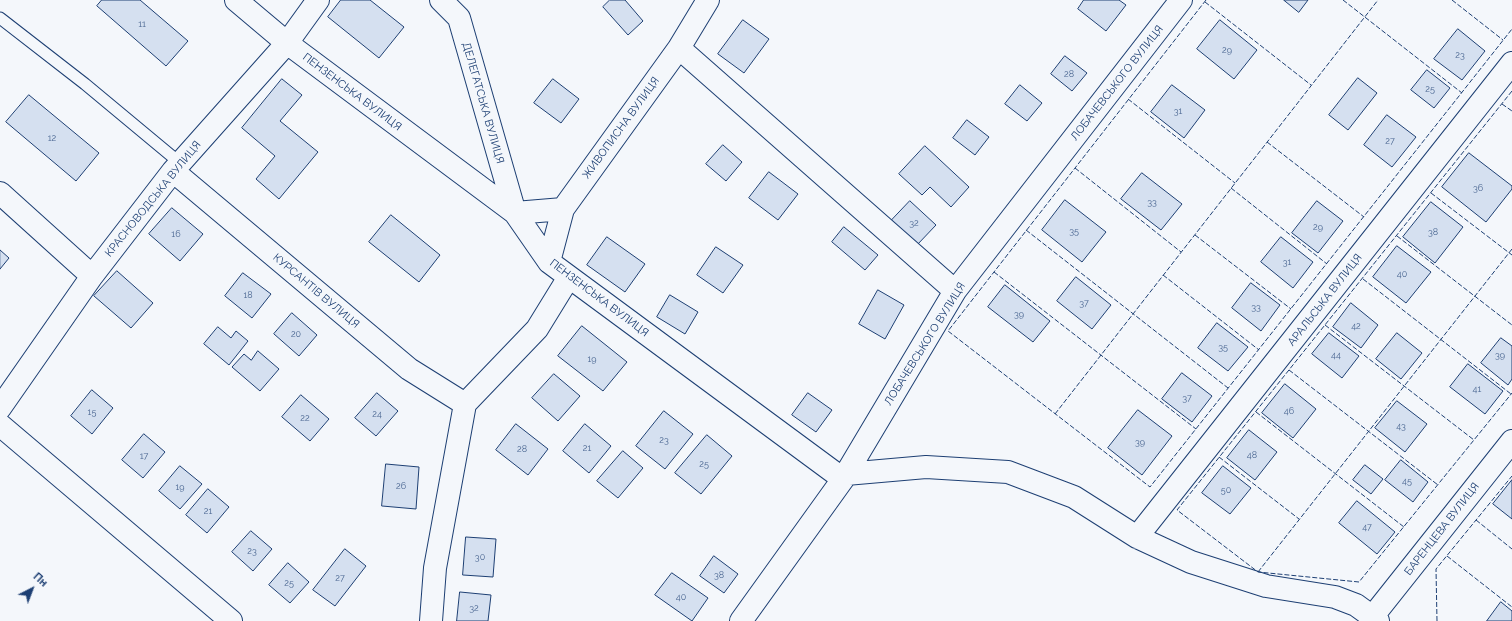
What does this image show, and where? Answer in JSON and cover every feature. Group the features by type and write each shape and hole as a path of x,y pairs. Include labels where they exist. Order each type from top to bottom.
{"street":[{"name":"ПЕНЗЕНСЬКА ВУЛИЦЯ","path":"236,0 287,43 515,213 549,262 845,476"},
{"name":"КРАСНОВОДСЬКА ВУЛИЦЯ","path":"0,408 92,276 176,167 287,43 318,0"},
{"name":"ДЕЛЕГАТСЬКА ВУЛИЦЯ","path":"441,0 459,18 515,213"},
{"name":"ЖИВОПИСНА ВУЛИЦЯ","path":"549,262 563,209 679,48 708,0"},
{"name":"ЛОБАЧЕВСЬКОГО ВУЛИЦЯ","path":"741,621 845,476 955,291 1182,0"},
{"path":"679,48 955,291"},
{"name":"АРАЛЬСЬКА ВУЛИЦЯ","path":"1137,537 1512,63"},
{"name":"КУРСАНТІВ ВУЛИЦЯ","path":"176,167 409,368 465,404"},
{"path":"0,193 92,276"},
{"path":"515,213 563,209"},
{"path":"431,621 435,568 465,404 537,329 569,277"},
{"path":"0,425 230,621"},
{"name":"БАРЕНЦЕВА ВУЛИЦЯ","path":"1375,619 1512,441"},
{"path":"845,476 926,467 1008,472 1074,497 1137,537 1191,562 1266,586 1336,597 1356,605 1375,619"}],"lane":[{"path":"0,18 85,84 176,167"}],"building":[{"path":"102,0 140,0 188,41 166,66 97,6"},
{"path":"341,0 370,0 404,27 379,58 328,17"},
{"path":"610,0 625,0 643,21 628,35 603,7"},
{"path":"1084,0 1119,0 1126,5 1106,31 1078,9"},
{"path":"1284,0 1308,0 1299,12"},
{"path":"743,20 769,39 744,73 718,54"},
{"path":"1220,20 1257,50 1234,79 1197,49"},
{"path":"1458,29 1485,51 1462,80 1434,59"},
{"path":"1065,56 1087,73 1072,91 1051,74"},
{"path":"1427,70 1450,88 1434,108 1411,90"},
{"path":"1358,78 1377,93 1348,130 1329,115"},
{"path":"282,79 302,95 280,121 318,152 279,199 256,179 275,156 242,128"},
{"path":"553,79 579,99 561,123 534,103"},
{"path":"1020,85 1042,103 1027,121 1005,104"},
{"path":"1172,85 1205,110 1184,138 1151,112"},
{"path":"29,95 99,153 76,181 6,122"},
{"path":"1387,115 1416,137 1392,167 1364,145"},
{"path":"967,120 989,137 975,155 953,138"},
{"path":"723,145 742,162 726,181 706,164"},
{"path":"925,146 969,187 951,207 930,187 922,195 899,174"},
{"path":"1469,153 1512,186 1512,189 1486,222 1442,187"},
{"path":"769,172 798,194 778,220 749,198"},
{"path":"1142,173 1182,204 1161,230 1121,199"},
{"path":"1065,200 1106,232 1082,262 1042,230"},
{"path":"910,201 936,225 917,245 891,221"},
{"path":"1317,201 1343,221 1318,253 1292,233"},
{"path":"1431,202 1463,227 1435,263 1403,237"},
{"path":"172,208 203,234 180,261 149,234"},
{"path":"391,215 440,255 419,282 369,242"},
{"path":"844,227 878,255 865,270 832,242"},
{"path":"607,237 645,264 625,292 587,265"},
{"path":"1281,237 1313,262 1293,288 1261,262"},
{"path":"1397,246 1431,272 1406,303 1373,277"},
{"path":"716,247 743,265 723,293 697,275"},
{"path":"0,250 9,258 0,269"},
{"path":"117,271 153,303 131,328 94,296"},
{"path":"243,273 271,294 252,318 225,296"},
{"path":"1076,277 1111,305 1092,329 1057,301"},
{"path":"1251,283 1280,305 1261,331 1232,308"},
{"path":"1005,285 1050,321 1033,342 988,307"},
{"path":"878,290 904,305 885,339 859,324"},
{"path":"670,295 698,312 685,334 657,317"},
{"path":"1351,303 1378,325 1361,348 1333,327"},
{"path":"292,313 317,335 299,356 274,334"},
{"path":"1217,323 1248,347 1228,371 1198,348"},
{"path":"582,326 627,362 603,391 558,356"},
{"path":"218,327 231,338 236,331 248,341 229,365 204,344"},
{"path":"1329,333 1359,356 1342,378 1312,354"},
{"path":"1397,333 1422,353 1401,379 1376,359"},
{"path":"1501,338 1512,346 1512,379 1508,385 1481,363"},
{"path":"258,351 279,369 260,391 232,367 244,354 251,360"},
{"path":"1468,364 1503,391 1485,414 1450,387"},
{"path":"1182,373 1212,396 1192,422 1162,399"},
{"path":"554,374 580,396 558,421 532,398"},
{"path":"1285,384 1316,409 1293,438 1262,413"},
{"path":"92,390 113,408 92,434 71,416"},
{"path":"377,393 398,411 376,436 355,418"},
{"path":"808,393 832,410 816,432 792,415"},
{"path":"301,395 329,419 310,441 282,417"},
{"path":"1397,401 1427,424 1405,452 1375,428"},
{"path":"1138,410 1172,436 1142,475 1108,448"},
{"path":"664,411 693,434 665,469 636,446"},
{"path":"516,424 548,449 528,475 496,450"},
{"path":"585,424 611,446 589,473 563,451"},
{"path":"1249,430 1277,452 1255,480 1227,458"},
{"path":"144,434 165,452 143,478 122,460"},
{"path":"707,435 732,456 701,494 675,473"},
{"path":"623,451 643,468 618,498 597,481"},
{"path":"1401,460 1428,482 1413,502 1385,480"},
{"path":"386,464 419,467 416,509 382,506"},
{"path":"1365,465 1383,479 1371,494 1353,480"},
{"path":"180,466 202,484 180,509 159,491"},
{"path":"1223,466 1251,488 1230,514 1202,493"},
{"path":"1512,480 1512,519 1493,504"},
{"path":"208,489 229,507 207,533 186,515"},
{"path":"1357,501 1395,532 1377,554 1339,523"},
{"path":"251,531 272,549 253,571 232,552"},
{"path":"466,537 496,539 493,577 463,575"},
{"path":"345,549 366,566 335,606 313,590"},
{"path":"714,556 738,574 724,593 700,576"},
{"path":"288,563 309,582 290,603 269,585"},
{"path":"672,573 708,598 692,621 655,595"},
{"path":"460,592 491,595 488,621 457,621"},
{"path":"1501,602 1512,611 1512,621 1487,621"}],"fence":[{"path":"1206,0 948,331 1150,487 1512,29"},
{"path":"1343,0 1462,93"},
{"path":"1055,414 1378,0"},
{"path":"1452,0 1503,40"},
{"path":"1205,2 1311,85"},
{"path":"1512,91 1177,510 1258,572 1359,582 1512,393"},
{"path":"1128,99 1235,183"},
{"path":"1502,104 1512,111"},
{"path":"1267,142 1364,217"},
{"path":"1075,168 1181,252"},
{"path":"1231,188 1327,264"},
{"path":"1431,193 1512,255"},
{"path":"1026,230 1228,388"},
{"path":"1195,235 1291,309"},
{"path":"1397,236 1512,325"},
{"path":"1258,572 1512,249"},
{"path":"994,272 1196,429"},
{"path":"1163,275 1259,350"},
{"path":"1363,279 1511,394"},
{"path":"1325,325 1474,440"},
{"path":"1289,370 1438,485"},
{"path":"1256,412 1404,527"},
{"path":"1219,457 1299,519"},
{"path":"1437,621 1436,569 1512,476"},
{"path":"1476,520 1512,549"},
{"path":"1447,556 1512,607"}]}
